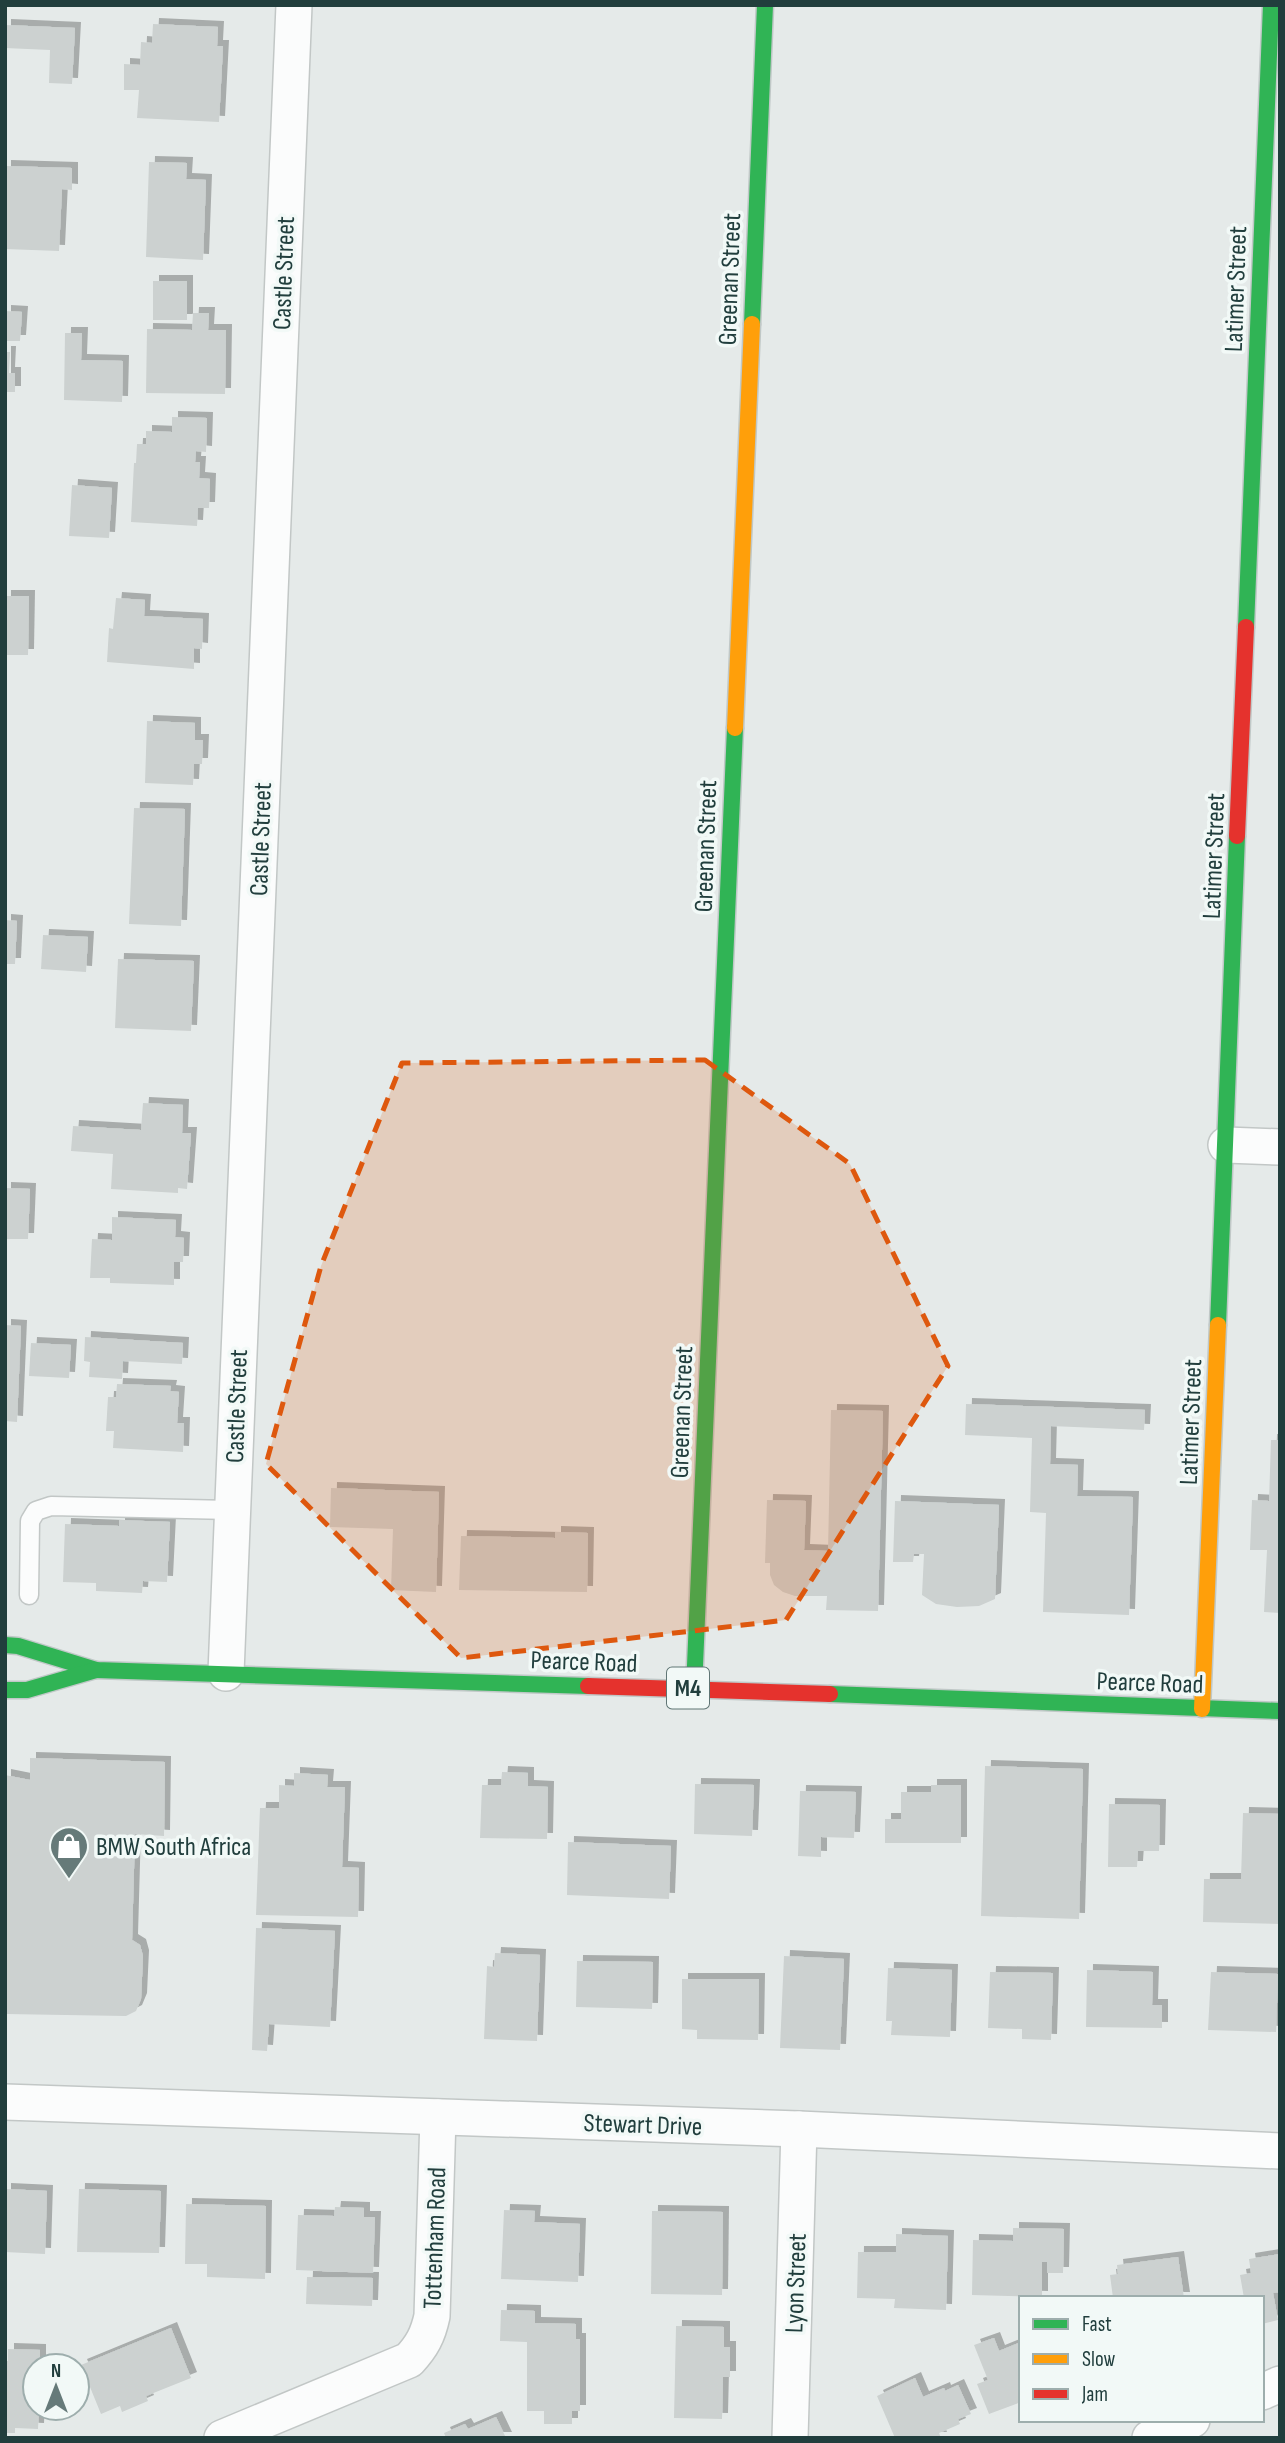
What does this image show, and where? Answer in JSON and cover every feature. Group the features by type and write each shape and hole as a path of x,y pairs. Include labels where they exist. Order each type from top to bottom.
{"street":[{"name":"Castle Street","path":"226,1673 294,5"},
{"name":"Greenan Street","path":"694,1689 765,5"},
{"name":"Latimer Street","path":"1202,1709 1270,5"},
{"path":"1226,1144 1280,1147"},
{"name":"Pearce Road","path":"5,1645 18,1646 96,1670 1280,1711"},
{"name":"Pearce Road","path":"5,1689 27,1690 96,1670"},
{"name":"Stewart Drive","path":"5,2102 799,2129 1280,2151"},
{"name":"Tottenham Road","path":"222,2438 409,2360 421,2348 428,2335 432,2316 438,2117"},
{"name":"Lyon Street","path":"790,2438 799,2129"},
{"path":"1264,2391 1280,2384"},
{"path":"1150,2438 1187,2422"}],"lane":[{"path":"29,1595 30,1521 36,1511 51,1506 231,1510"}],"highlighted area":[{"path":"705,1060 850,1164 948,1366 786,1620 461,1658 266,1464 321,1266 402,1063"}],"building":[{"path":"153,24 218,27 217,46 223,46 219,122 137,118 139,90 124,90 124,64 140,65 141,42 152,43"},
{"path":"5,25 75,28 72,84 49,83 50,50 5,48"},
{"path":"149,162 187,163 186,179 206,180 203,260 146,257"},
{"path":"5,166 72,168 72,190 62,189 59,251 5,249"},
{"path":"153,281 187,281 187,320 153,320"},
{"path":"5,311 22,312 20,341 5,341"},
{"path":"193,313 209,313 208,330 226,330 225,394 146,393 147,329 192,330"},
{"path":"65,333 82,333 81,360 123,361 122,402 64,400"},
{"path":"5,352 10,352 9,373 15,373 15,392 5,392"},
{"path":"172,417 207,418 206,452 196,451 195,462 200,462 199,478 210,479 209,508 198,508 197,526 131,522 137,444 146,444 146,431 172,432"},
{"path":"72,485 112,488 109,538 69,536"},
{"path":"5,596 29,596 28,655 5,655"},
{"path":"116,598 145,600 144,616 203,619 202,649 194,648 194,669 107,662 109,628 113,629"},
{"path":"147,721 195,723 195,740 203,740 202,764 194,764 193,785 145,783"},
{"path":"134,808 185,809 181,926 129,924"},
{"path":"5,920 17,921 15,964 5,964"},
{"path":"43,935 88,937 86,972 41,969"},
{"path":"118,959 194,961 191,1031 115,1028"},
{"path":"143,1103 183,1105 182,1133 191,1133 187,1189 178,1188 178,1193 111,1189 113,1154 71,1151 73,1126 141,1130"},
{"path":"5,1188 30,1189 28,1239 5,1239"},
{"path":"112,1217 176,1220 175,1237 184,1238 183,1262 174,1262 174,1285 110,1283 110,1278 90,1278 92,1239 112,1240"},
{"path":"5,1325 21,1326 17,1422 5,1421"},
{"path":"85,1337 183,1343 182,1364 123,1361 122,1379 89,1377 90,1362 84,1361"},
{"path":"31,1343 71,1345 69,1378 29,1376"},
{"path":"117,1384 171,1386 170,1391 179,1392 177,1423 184,1423 183,1452 113,1448 114,1431 106,1431 108,1397 116,1397"},
{"path":"966,1404 1145,1410 1144,1430 1051,1426 1050,1464 1078,1465 1077,1496 1133,1497 1129,1615 1043,1612 1046,1513 1030,1512 1032,1438 965,1435"},
{"path":"831,1410 883,1411 878,1611 826,1610 827,1596 795,1596 783,1592 774,1585 770,1575 770,1563 765,1563 767,1500 806,1501 804,1550 828,1551"},
{"path":"1271,1440 1280,1440 1280,1613 1264,1612 1267,1550 1250,1550 1252,1500 1269,1501"},
{"path":"331,1488 439,1492 436,1592 391,1590 393,1529 330,1527"},
{"path":"895,1501 999,1505 995,1599 979,1606 957,1607 936,1604 922,1595 924,1554 914,1554 913,1562 893,1562"},
{"path":"119,1520 170,1522 167,1582 143,1581 142,1593 96,1591 96,1583 63,1582 65,1524 119,1526"},
{"path":"555,1532 588,1533 587,1592 459,1590 461,1536 555,1538"},
{"name":"BMW South Africa","path":"30,1758 165,1762 164,1836 135,1834 132,1940 140,1945 143,1956 141,1999 136,2011 126,2016 5,2014 5,1775 30,1780"},
{"path":"985,1766 1083,1769 1079,1919 981,1916"},
{"path":"502,1772 528,1773 528,1786 548,1787 547,1839 480,1838 482,1785 501,1785"},
{"path":"294,1773 328,1775 327,1787 345,1787 342,1867 359,1868 358,1917 256,1915 260,1808 279,1808 279,1785 294,1786"},
{"path":"695,1784 754,1785 752,1836 694,1834"},
{"path":"931,1785 961,1785 961,1843 885,1843 885,1819 901,1819 901,1792 931,1792"},
{"path":"800,1791 856,1792 854,1838 821,1837 821,1857 798,1856"},
{"path":"1109,1804 1160,1805 1159,1851 1138,1851 1137,1867 1108,1867"},
{"path":"1243,1813 1280,1814 1280,1924 1203,1922 1204,1879 1241,1879"},
{"path":"568,1842 671,1846 669,1899 567,1895"},
{"path":"256,1928 335,1931 330,2027 269,2024 267,2051 252,2050"},
{"path":"495,1953 540,1955 537,2041 484,2039 487,1966 494,1967"},
{"path":"784,1956 844,1959 840,2050 780,2048"},
{"path":"577,1961 653,1962 652,2009 576,2007"},
{"path":"888,1968 952,1970 950,2037 891,2035 892,2021 886,2021"},
{"path":"1087,1970 1153,1972 1152,2005 1162,2005 1162,2028 1086,2027"},
{"path":"990,1972 1053,1973 1051,2040 1022,2039 1022,2029 988,2028"},
{"path":"1211,1972 1278,1974 1276,2032 1208,2030"},
{"path":"682,1979 759,1979 758,2040 697,2039 697,2030 682,2029"},
{"path":"5,2189 47,2191 45,2254 5,2252"},
{"path":"79,2189 161,2191 159,2253 77,2252"},
{"path":"186,2204 266,2206 265,2279 207,2277 207,2264 185,2264"},
{"path":"335,2207 364,2208 364,2217 375,2217 373,2273 296,2270 298,2215 334,2216"},
{"path":"504,2210 535,2211 534,2222 580,2224 578,2282 501,2279"},
{"path":"652,2211 723,2212 722,2295 651,2294"},
{"path":"1013,2228 1064,2229 1063,2273 1047,2273 1047,2262 1042,2262 1042,2296 972,2295 973,2240 1013,2241"},
{"path":"896,2234 948,2236 946,2310 894,2308 895,2299 857,2298 858,2252 896,2252"},
{"path":"1280,2254 1280,2292 1273,2293 1278,2320 1264,2324 1264,2296 1244,2296 1240,2275 1251,2273 1249,2259"},
{"path":"1178,2257 1184,2296 1113,2296 1110,2275 1118,2274 1117,2265"},
{"path":"307,2277 373,2278 372,2306 306,2304"},
{"path":"501,2310 535,2311 535,2323 576,2324 576,2339 580,2339 580,2411 572,2411 572,2424 544,2424 544,2411 527,2411 527,2342 500,2341"},
{"path":"676,2326 724,2327 724,2347 730,2347 730,2377 723,2377 722,2419 674,2418"},
{"path":"171,2328 191,2378 146,2396 148,2401 122,2412 120,2406 101,2414 91,2390 91,2361"},
{"path":"994,2338 999,2351 1019,2343 1019,2403 989,2414 977,2384 988,2380 974,2345"},
{"path":"8,2349 40,2350 21,2352 21,2422 38,2422 38,2429 15,2428 15,2433 5,2433 5,2361 8,2361"},
{"path":"915,2378 923,2397 958,2385 971,2414 958,2419 960,2424 939,2433 941,2438 895,2438 877,2396"},
{"path":"496,2417 506,2438 446,2438 444,2433 465,2424 468,2429"}],"traffic: fast":[{"path":"752,324 765,5"},
{"path":"1246,627 1271,5"},
{"path":"694,1689 735,728"},
{"path":"1218,1325 1237,836"},
{"path":"5,1645 18,1646 96,1670 588,1686"},
{"path":"5,1690 27,1690 96,1670"},
{"path":"830,1694 1280,1711"}],"traffic: slow":[{"path":"735,728 752,324"},
{"path":"1202,1709 1218,1325"}],"traffic: jam":[{"path":"1237,836 1246,627"},
{"path":"588,1686 830,1694"}],"place":[{"name":"BMW South Africa","path":"69,1880"}]}
